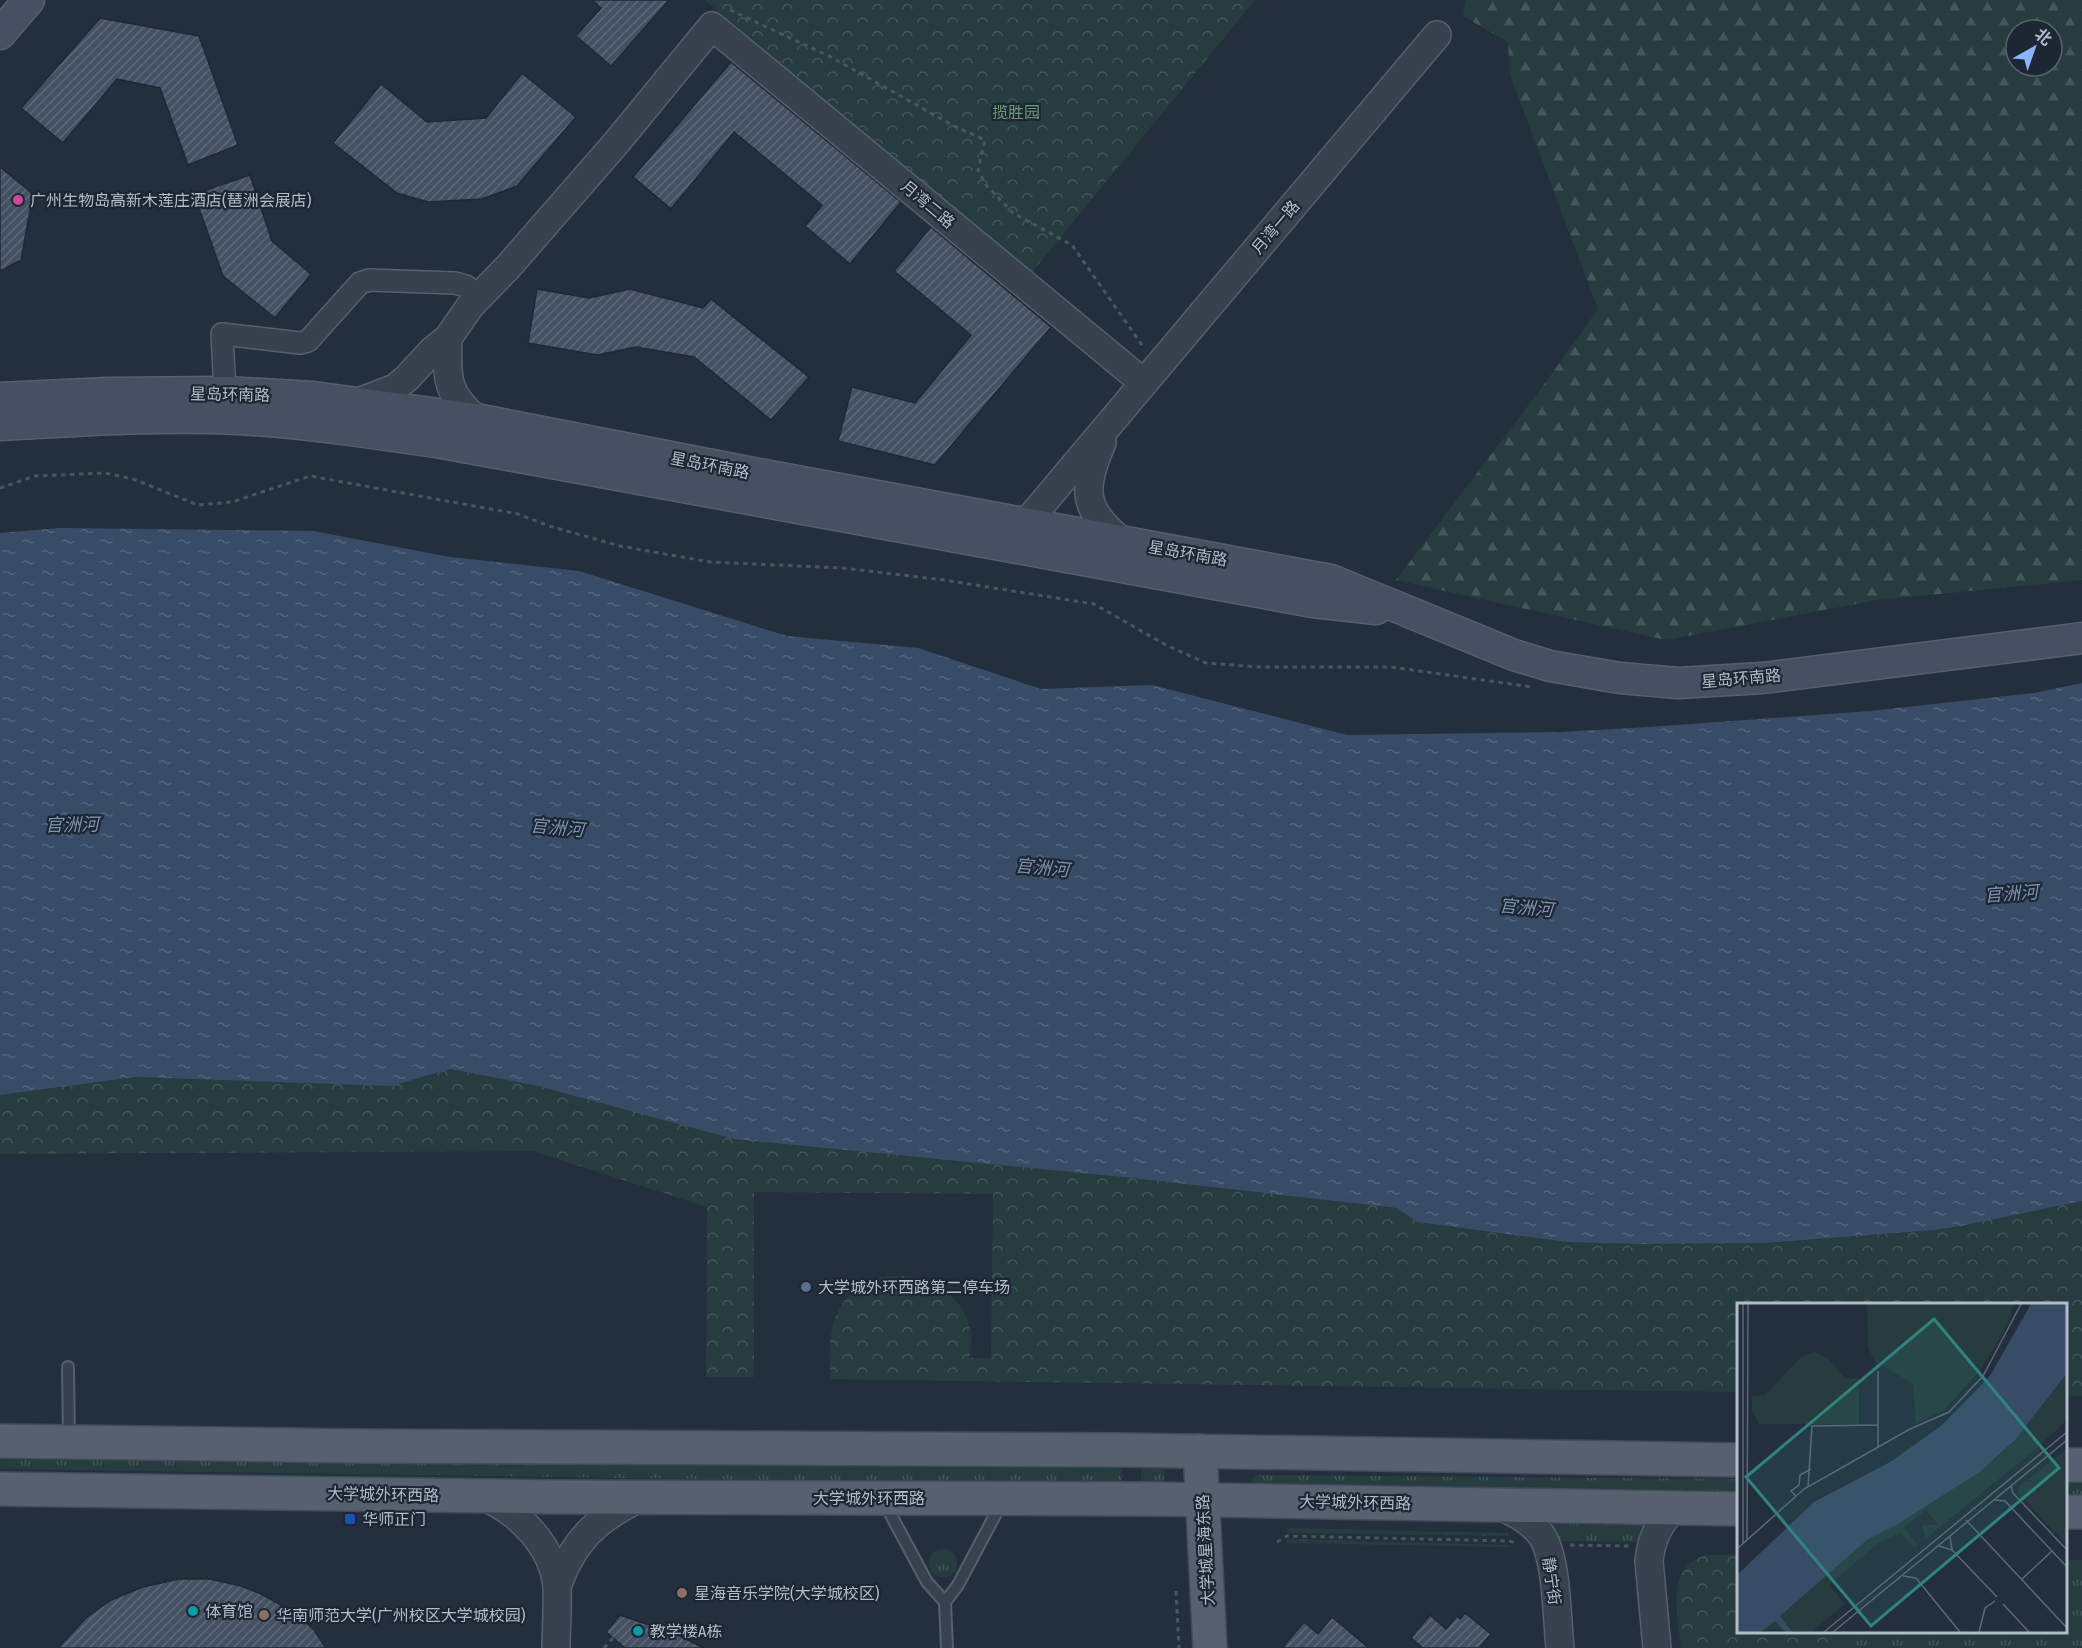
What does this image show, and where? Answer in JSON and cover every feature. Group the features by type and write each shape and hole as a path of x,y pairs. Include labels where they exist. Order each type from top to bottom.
{"main road":[{"path":"0,34 29,0"},
{"name":"星岛环南路","path":"0,398 108,393 225,392 313,397 476,419 1331,580 1514,655 1550,666 1620,678 1678,683 1762,678 2082,639"},
{"name":"星岛环南路","path":"0,425 159,417 237,419 313,425 453,445 1313,602 1408,613"},
{"path":"0,1441 357,1446 1126,1450 1737,1460"},
{"path":"1126,1450 1133,1474 1128,1499"},
{"name":"大学城星海东路","path":"1200,1451 1210,1648"},
{"name":"大学城外环西路","path":"0,1489 640,1498 1128,1499 1737,1509"}],"street":[{"path":"356,403 395,388 448,338 471,305 508,267 617,142 718,17"},
{"name":"月湾二路","path":"718,17 1151,375"},
{"name":"月湾一路","path":"1026,523 1437,35"},
{"path":"225,392 222,334 300,343 308,341 360,283 380,279 455,283 466,286 473,293 471,305"},
{"path":"448,338 449,380 454,397 462,408 476,419"},
{"name":"月湾一路","path":"1113,420 1091,471 1088,492 1091,506 1098,518 1105,528 1122,541"},
{"path":"482,1496 506,1508 525,1525 549,1556 557,1587 556,1648"},
{"path":"557,1587 566,1562 590,1529 619,1508 640,1498"},
{"name":"静宁街","path":"1495,1504 1526,1520 1542,1536 1548,1549 1560,1648"},
{"path":"1657,1648 1650,1550 1658,1529 1675,1508"}],"lane":[{"path":"68,1367 69,1442"},
{"path":"882,1498 927,1582 945,1602 947,1648"},
{"path":"945,1602 958,1585 1004,1499"}],"path":[{"path":"718,17 831,57 954,126 986,140 978,170 986,185 1013,213 1071,245 1125,323 1151,375"},
{"path":"0,488 35,476 105,472 133,479 198,505 232,502 310,476 518,514 549,526 620,546 710,562 843,568 944,580 1094,604 1166,645 1206,663 1260,666 1391,667 1536,687"},
{"path":"1277,1542 1287,1536 1299,1536 1509,1541 1525,1546"},
{"path":"1565,1546 1571,1544 1628,1545 1634,1548"},
{"path":"1176,1591 1179,1648"},
{"path":"604,1648 613,1638"}],"green space":[{"name":"揽胜园","path":"705,0 1255,0 1032,272"},
{"path":"1466,0 2082,0 2082,580 1877,600 1666,640 1396,580 1543,386 1598,309 1510,75 1508,42 1463,16"},
{"path":"450,1069 538,1086 1123,1177 1397,1208 1417,1222 1568,1242 1765,1243 1934,1230 2082,1201 2082,1396 2067,1396 2067,1303 1737,1303 1737,1392 830,1379 831,1334 835,1319 850,1295 871,1281 895,1276 920,1279 943,1290 961,1307 970,1330 969,1358 991,1358 993,1194 754,1192 754,1377 706,1377 707,1207 533,1151 0,1154 0,1095 135,1077 391,1086"},
{"path":"0,1452 1118,1466 1123,1477 1118,1485 1115,1485 0,1469"},
{"path":"1141,1468 1162,1468 1165,1473 1163,1482 1141,1484"},
{"path":"1257,1475 1737,1479 1737,1494 1254,1485 1252,1479"},
{"path":"2067,1483 2082,1483 2082,1499 2067,1499"},
{"path":"1549,1524 1646,1525 1642,1542 1557,1541"},
{"path":"1287,1528 1509,1533 1509,1536 1287,1533"},
{"path":"1287,1539 1509,1545 1508,1547 1287,1543"},
{"path":"943,1549 953,1553 957,1563 953,1573 943,1577 933,1573 929,1563 933,1553"},
{"path":"1706,1555 1737,1555 1737,1633 1835,1633 1836,1648 1681,1648 1677,1594 1684,1570 1693,1561"},
{"path":"2067,1560 2082,1560 2082,1648 1836,1648 1835,1633 2067,1633"}],"water":[{"name":"官洲河","path":"59,528 313,531 450,557 579,571 787,636 918,648 1041,689 1152,685 1347,735 1561,732 1649,727 1870,711 2034,693 2082,683 2082,1201 1934,1230 1765,1243 1567,1242 1417,1222 1397,1208 1123,1177 734,1139 538,1086 450,1069 391,1086 135,1077 0,1095 0,533"}],"building":[{"path":"592,0 669,0 611,66 576,36 601,8"},
{"path":"100,18 199,36 238,145 188,165 160,88 117,79 63,143 21,108"},
{"path":"731,62 901,202 850,264 805,226 822,205 734,132 671,209 633,177"},
{"path":"522,73 576,117 517,186 482,199 428,202 397,193 333,143 381,84 427,122 486,118"},
{"path":"0,167 33,194 21,260 0,271"},
{"path":"250,175 272,241 311,274 275,318 223,276 194,194"},
{"path":"931,227 1051,327 935,465 838,441 852,387 915,403 971,335 894,271"},
{"path":"537,289 589,298 630,289 703,308 711,299 809,377 771,420 694,357 636,347 597,355 528,343"},
{"name":"体育馆","path":"179,1579 210,1579 259,1593 296,1613 314,1630 326,1648 58,1648 86,1618 111,1600 143,1587"},
{"path":"1465,1613 1491,1634 1479,1648 1423,1648 1411,1638 1430,1615 1446,1629 1457,1616 1460,1619"},
{"name":"教学楼A栋","path":"620,1615 652,1626 653,1623 704,1648 625,1648 606,1632"},
{"path":"1332,1617 1369,1648 1282,1648 1304,1622 1318,1634"}],"place":[{"name":"广州生物岛高新木莲庄酒店(琶洲会展店)","path":"18,200"},
{"name":"大学城外环西路第二停车场","path":"806,1287"},
{"name":"华师正门","path":"350,1519"},
{"name":"星海音乐学院(大学城校区)","path":"682,1593"},
{"name":"体育馆","path":"193,1611"},
{"name":"华南师范大学(广州校区大学城校园)","path":"264,1615"},
{"name":"教学楼A栋","path":"638,1631"}]}
